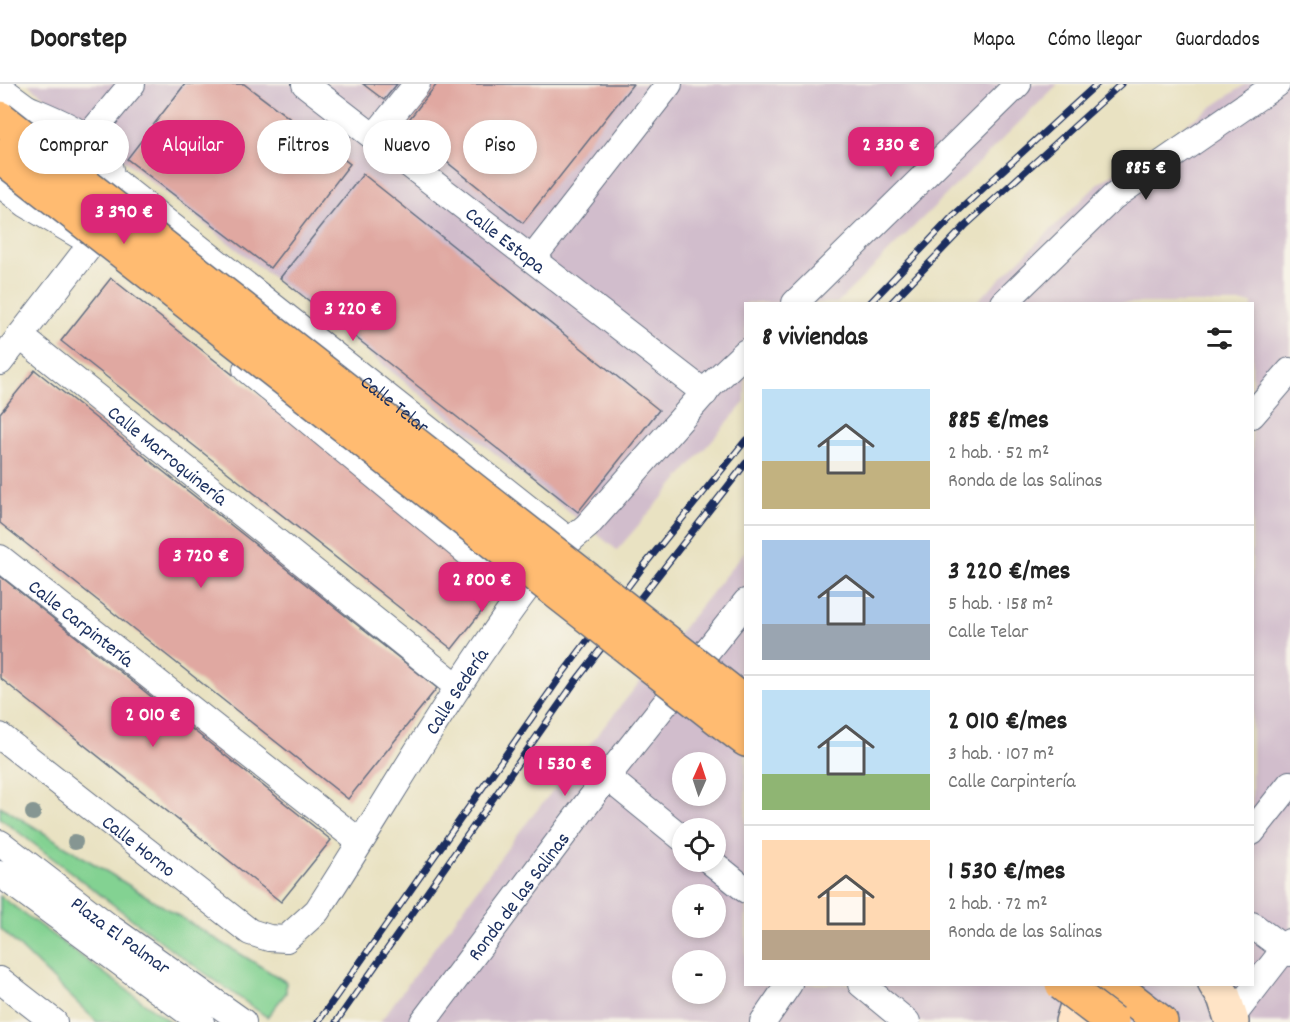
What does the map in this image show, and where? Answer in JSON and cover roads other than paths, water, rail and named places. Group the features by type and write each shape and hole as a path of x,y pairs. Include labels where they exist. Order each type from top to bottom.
{"highway":[{"path":"14,113 740,718"},
{"path":"0,156 740,718"},
{"path":"1065,986 1112,1022"},
{"path":"1115,986 1162,1021"}],"street":[{"path":"102,120 132,84"},
{"name":"Calle Estopa","path":"305,84 363,129"},
{"path":"388,120 417,84"},
{"path":"531,259 669,84"},
{"path":"796,302 1017,84"},
{"path":"1005,302 1113,197 1277,84"},
{"path":"1283,84 1290,90"},
{"path":"0,88 14,113 43,120"},
{"path":"0,129 14,113"},
{"path":"0,362 93,243 114,225 111,174"},
{"name":"Calle Estopa","path":"422,174 705,393"},
{"name":"Calle Telar","path":"111,178 568,540"},
{"path":"0,184 26,204 93,243 520,596"},
{"name":"Calle Marroquinería","path":"20,336 458,687"},
{"name":"Calle Sedería","path":"286,939 317,911 458,687 520,596 568,540 587,526 705,393 744,354"},
{"path":"1254,413 1290,371"},
{"name":"Calle Carpintería","path":"0,558 360,842"},
{"name":"Ronda de las Salinas","path":"423,1022 608,777 744,605"},
{"name":"Calle Horno","path":"0,736 250,932 269,939 286,939"},
{"path":"608,777 672,830"},
{"path":"1254,829 1290,784"},
{"name":"Plaza El Palmar","path":"0,843 112,929 243,1022"},
{"path":"724,872 744,888"},
{"name":"Plaza El Palmar","path":"0,874 201,1022"},
{"path":"1232,1019 1288,948 1254,926"},
{"path":"0,980 54,1022"},
{"path":"763,1022 788,986"},
{"path":"863,986 907,1022"},
{"path":"1072,1022 1079,999 1089,986"},
{"path":"1216,986 1224,997 1232,1019"}],"railway":[{"path":"871,302 954,215 1097,84"},
{"path":"892,302 965,226 1121,84"},
{"path":"318,1022 563,673 642,568 744,442"},
{"path":"336,1022 575,682 744,466"}]}
